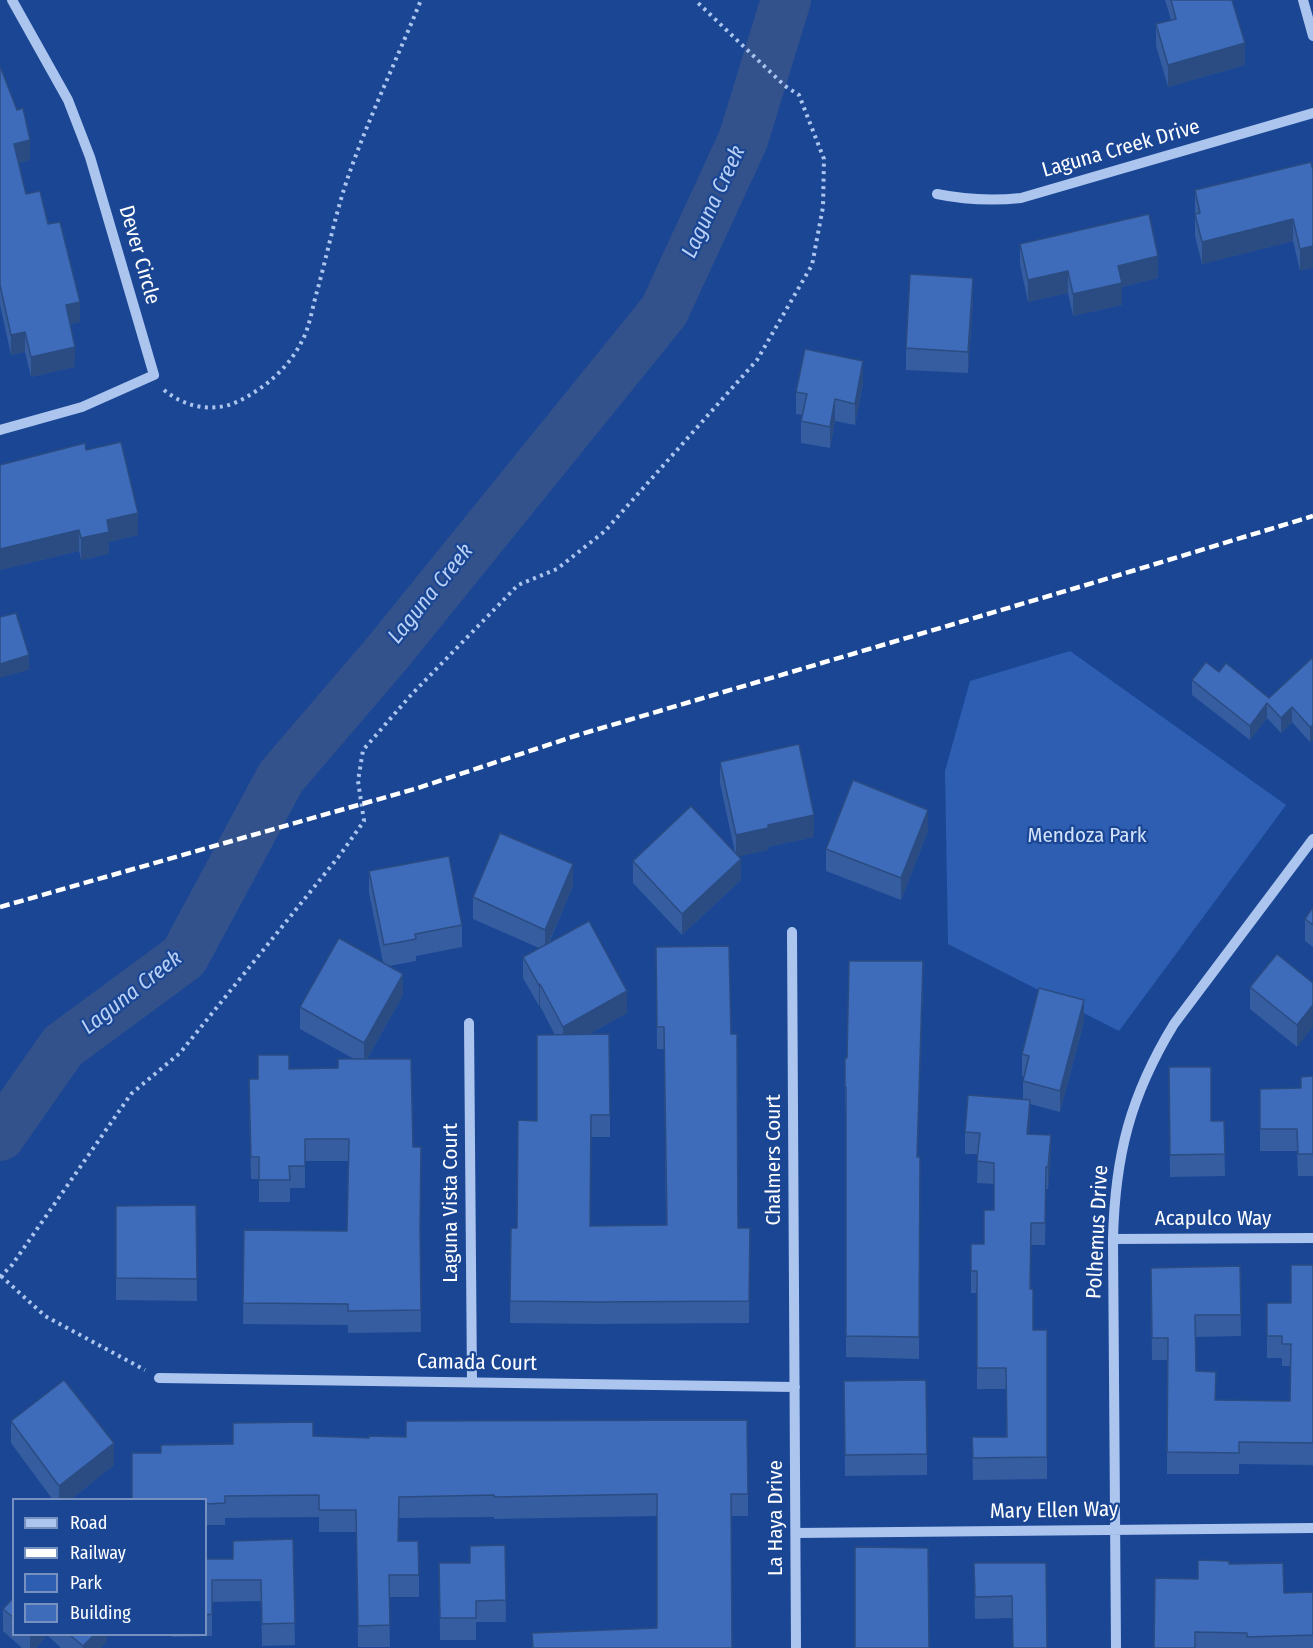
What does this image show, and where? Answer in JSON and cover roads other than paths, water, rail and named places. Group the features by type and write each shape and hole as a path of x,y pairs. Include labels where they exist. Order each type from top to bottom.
{"street":[{"name":"Dever Circle","path":"0,430 82,407 154,375 90,158 68,100 12,0"},
{"path":"1303,0 1313,36"},
{"name":"Laguna Creek Drive","path":"937,194 964,200 993,201 1021,198 1313,113"},
{"name":"Polhemus Drive","path":"1116,1648 1113,1239 1117,1174 1123,1142 1132,1111 1157,1052 1174,1024 1313,839"},
{"name":"Chalmers Court","path":"792,932 795,1387"},
{"name":"Laguna Vista Court","path":"469,1023 472,1382"},
{"name":"Acapulco Way","path":"1113,1239 1313,1238"},
{"name":"Camada Court","path":"159,1378 795,1387"},
{"name":"La Haya Drive","path":"795,1387 796,1648"},
{"name":"Mary Ellen Way","path":"796,1533 1313,1528"}],"waterway":[{"name":"Laguna Creek","path":"0,1136 63,1046 184,957 281,777 388,652 664,311 743,140 786,0"}],"railway":[{"path":"0,907 418,788 578,735 1313,516"}],"park label":[{"name":"Mendoza Park","path":"1087,836"}]}
